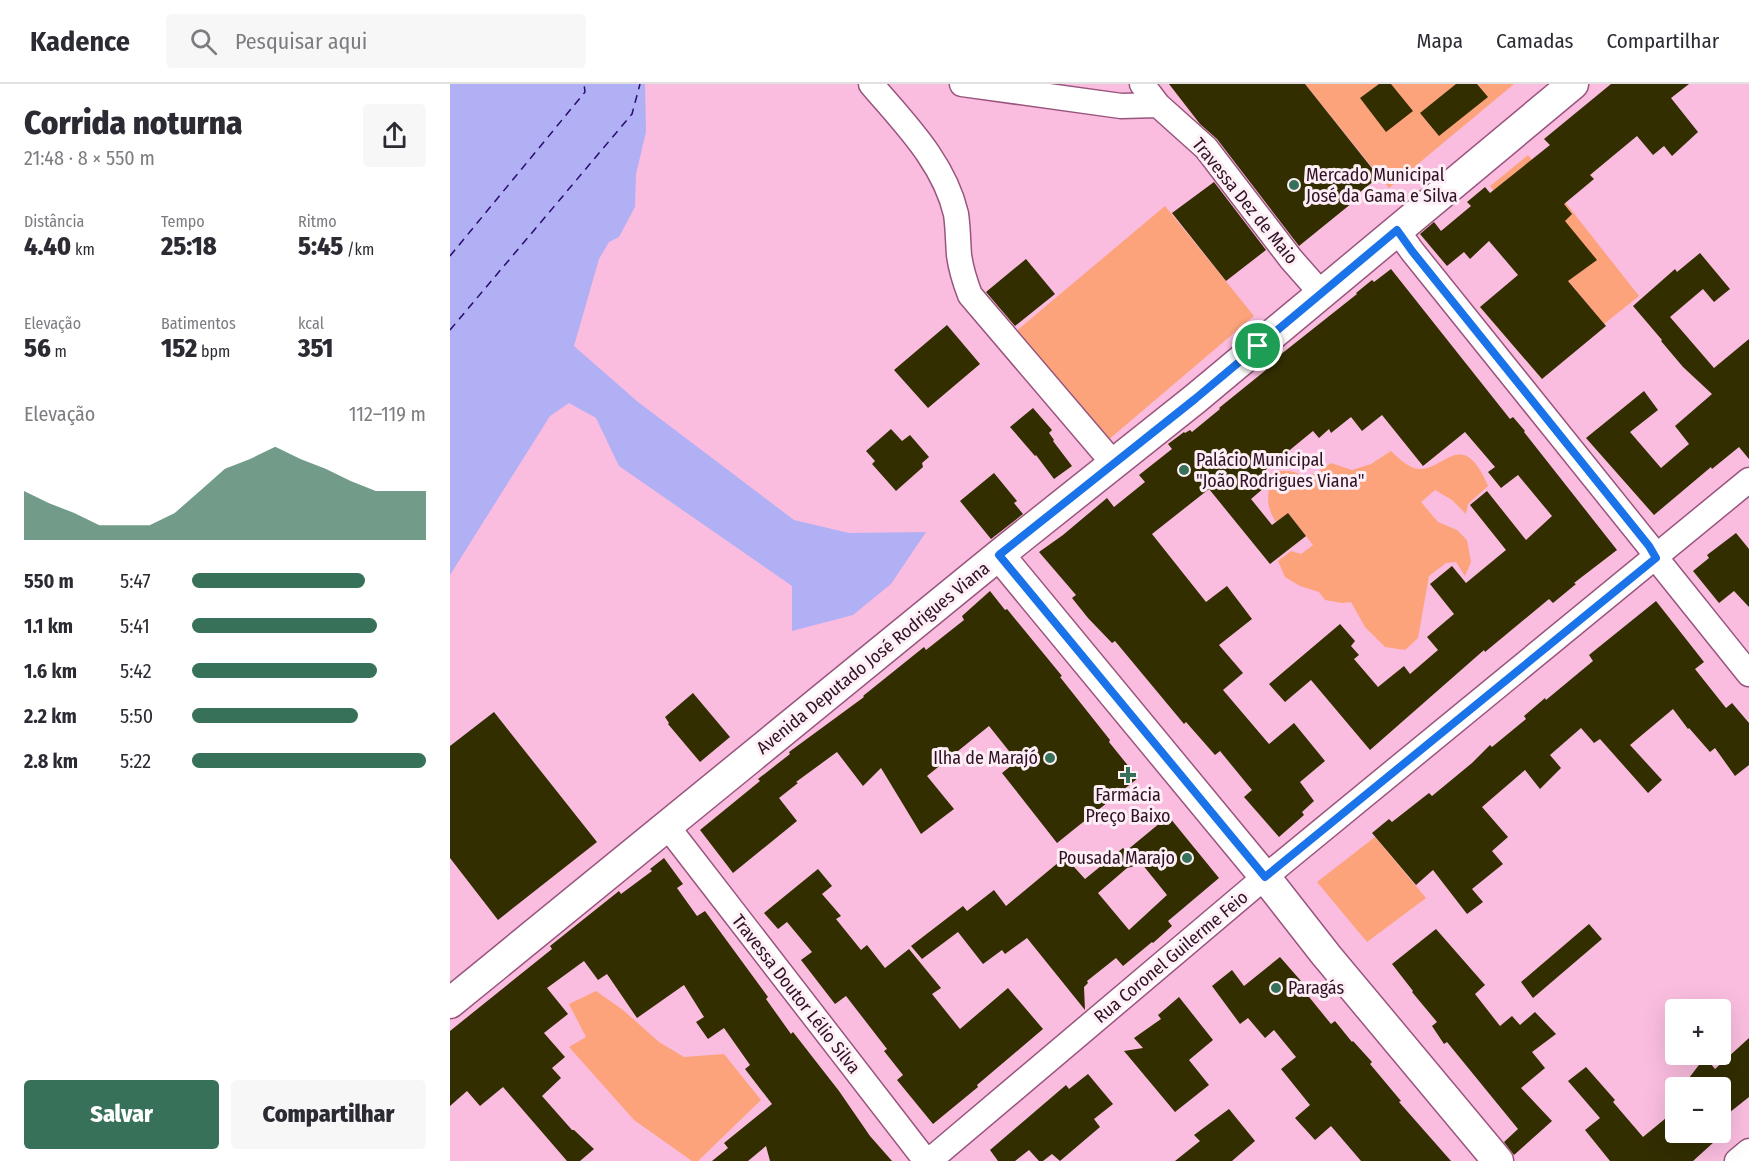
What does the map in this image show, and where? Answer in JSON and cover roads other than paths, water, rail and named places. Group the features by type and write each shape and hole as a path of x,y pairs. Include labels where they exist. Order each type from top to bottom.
{"street":[{"path":"871,84 922,143 943,177 956,214 963,278 970,295 1114,464"},
{"path":"962,84 1121,106 1158,105"},
{"name":"Travessa Dez de Maio","path":"1142,84 1158,105 1206,148 1321,293"},
{"name":"Avenida Deputado José Rodrigues Viana","path":"450,1003 999,555 1114,464 1573,84"},
{"path":"1397,230 1749,674"},
{"name":"Rua Coronel Guilerme Feio","path":"927,1161 1265,877 1749,480"},
{"path":"999,555 1265,877 1326,955 1498,1161"},
{"name":"Travessa Doutor Lélio Silva","path":"667,826 927,1161"},
{"path":"1737,1161 1749,1151"}],"water":[{"path":"450,84 645,84 646,132 636,174 635,207 619,237 609,242 599,259 574,346 638,402 794,520 849,533 926,532 891,584 853,615 792,631 792,586 619,466 596,418 569,403 550,416 450,575"}],"place":[{"name":"Mercado Municipal José da Gama e Silva","path":"1294,185"},
{"name":"Palácio Municipal \"João Rodrigues Viana\"","path":"1184,470"},
{"name":"Ilha de Marajó","path":"1050,758"},
{"name":"Farmácia Preço Baixo","path":"1128,775"},
{"name":"Pousada Marajo","path":"1187,858"},
{"name":"Paragás","path":"1276,988"}]}
